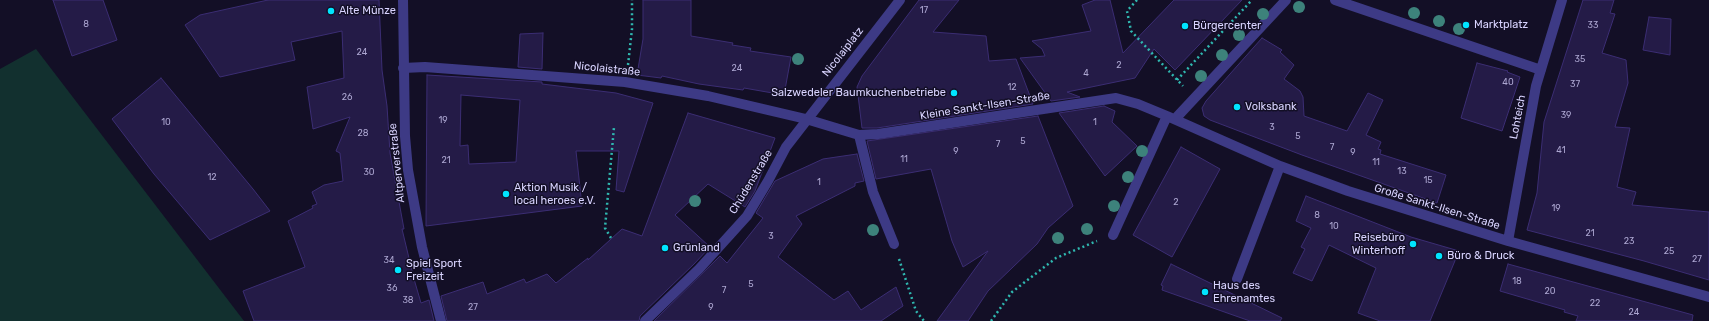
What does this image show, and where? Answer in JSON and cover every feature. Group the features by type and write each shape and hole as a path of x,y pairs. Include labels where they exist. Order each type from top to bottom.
{"street":[{"name":"Altperverstraße","path":"403,0 403,68 405,136 408,170 422,247 441,321"},
{"name":"Nicolaiplatz","path":"806,119 900,0"},
{"path":"1113,235 1171,118 1195,98 1286,0"},
{"path":"1335,0 1541,70"},
{"name":"Lohteich","path":"1508,241 1532,109 1541,70 1562,0"},
{"name":"Nicolaistraße","path":"403,68 425,67 625,82 708,96 806,119"},
{"name":"Kleine Sankt-Ilsen-Straße","path":"806,119 859,135 901,131 1116,98 1138,104 1171,118"},
{"name":"Große Sankt-Ilsen-Straße","path":"1171,118 1280,166 1348,191 1508,241 1709,297"},
{"name":"Chüdenstraße","path":"645,321 699,269 747,216 786,147 806,119"},
{"path":"859,135 873,192 894,244"},
{"path":"1237,279 1280,166"}],"path":[{"path":"625,82 632,28 632,0"},
{"path":"1137,0 1126,12 1131,31 1195,98"},
{"path":"1177,80 1252,0"},
{"path":"611,238 605,228 614,127"},
{"path":"991,321 1012,292 1056,258 1113,235"},
{"path":"894,244 916,311 924,321"}],"green space":[{"path":"36,49 244,321 0,321 0,69"}],"building":[{"path":"53,0 103,0 117,40 72,56"},
{"path":"268,0 379,0 382,70 387,106 390,153 404,229 402,229 421,303 429,300 434,321 254,321 243,291 305,267 288,221 313,208 312,206 317,204 312,192 324,185 343,181 340,153 336,151 350,117 313,129 307,87 344,78 342,31 291,42 295,60 220,77 185,25 200,15"},
{"path":"643,0 691,0 691,36 733,43 732,45 751,48 750,51 791,57 784,95 744,88 743,90 699,84 662,76 661,78 637,75 643,39"},
{"path":"919,0 959,0 933,32 986,36 989,61 1016,59 1033,104 877,128 862,128 857,87 862,76"},
{"path":"1095,0 1110,0 1123,53 1174,0 1242,0 1175,70 1154,49 1135,78 1067,92 1080,97 1051,101 1020,58 1045,56 1042,49 1032,41 1091,31 1082,5"},
{"path":"1583,0 1614,0 1610,13 1615,14 1602,53 1626,60 1628,83 1615,127 1630,128 1617,187 1636,192 1632,205 1709,212 1709,280 1527,230 1537,193 1544,122"},
{"path":"1649,17 1671,19 1670,55 1643,50"},
{"path":"543,33 542,69 518,67 520,34"},
{"path":"1262,38 1282,50 1280,52 1294,65 1284,79 1300,91 1303,97 1304,116 1347,131 1368,93 1383,100 1366,135 1381,142 1378,149 1381,150 1380,154 1446,175 1437,203 1302,155 1210,120 1204,116 1202,108 1206,101"},
{"path":"1477,63 1508,71 1507,72 1520,77 1502,131 1461,118"},
{"path":"427,75 542,82 542,84 616,93 653,103 624,192 616,190 619,151 576,151 582,206 426,226","holes":["461,95 520,100 516,162 469,164 468,145 460,146"]},
{"path":"161,78 270,211 210,240 154,174 112,119"},
{"path":"1104,106 1115,111 1112,122 1137,146 1105,176 1059,113"},
{"path":"688,113 775,138 755,191 745,207 708,184 675,215 710,247 640,316 639,321 447,321 441,296 483,282 487,294 524,279 526,283 547,274 556,283 588,258 588,260 622,229 642,236"},
{"path":"1038,116 1073,206 1048,228 1037,244 988,291 968,321 937,321 988,251 963,267 952,241 931,169 876,179 867,141"},
{"path":"1181,147 1220,169 1172,257 1133,235"},
{"path":"857,154 864,181 855,183 855,186 796,216 802,224 778,257 834,300 848,291 861,310 896,287 903,306 881,321 654,321 720,256 727,263 763,218 756,213 775,181 823,159"},
{"path":"1306,196 1411,237 1459,251 1430,321 1380,321 1358,313 1376,268 1329,245 1312,281 1293,273 1305,249 1301,247 1311,228 1296,221"},
{"path":"1171,264 1282,318 1280,321 1250,321 1162,290 1163,286 1161,285"},
{"path":"1508,264 1693,315 1692,321 1576,321 1578,316 1564,312 1565,310 1500,291"}],"place":[{"name":"Alte Münze","path":"331,11"},
{"name":"Marktplatz","path":"1466,25"},
{"name":"Bürgercenter","path":"1185,26"},
{"name":"Salzwedeler Baumkuchenbetriebe","path":"954,93"},
{"name":"Volksbank","path":"1237,107"},
{"name":"Aktion Musik / local heroes e.V.","path":"506,194"},
{"name":"Reisebüro Winterhoff","path":"1413,244"},
{"name":"Grünland","path":"665,248"},
{"name":"Büro & Druck","path":"1439,256"},
{"name":"Spiel Sport Freizeit","path":"398,270"},
{"name":"Haus des Ehrenamtes","path":"1205,292"}]}
